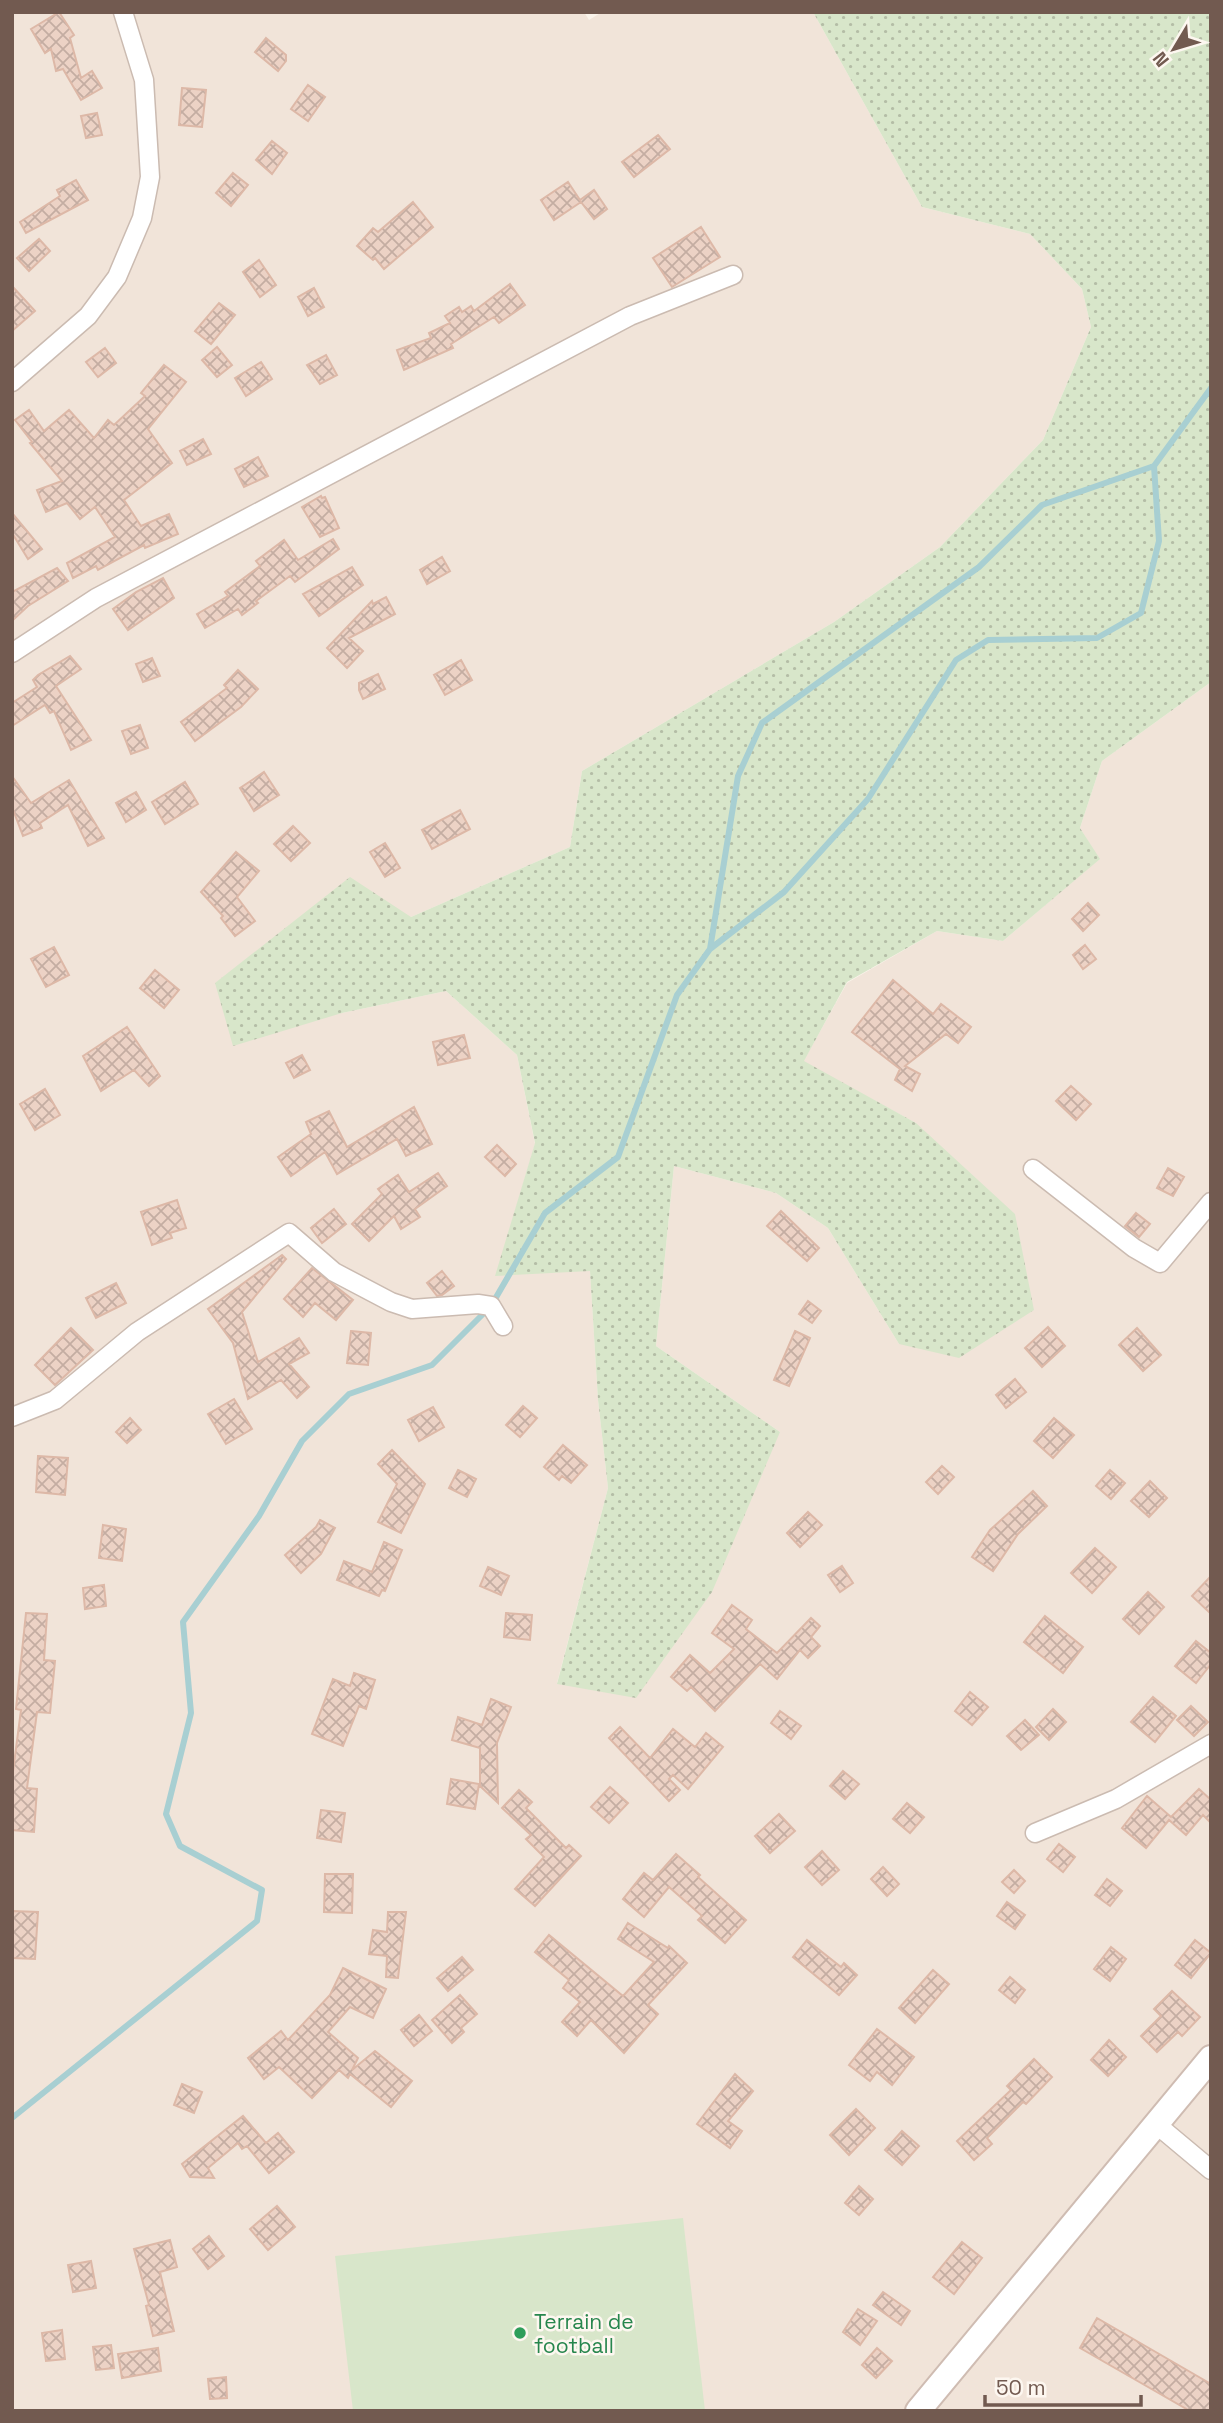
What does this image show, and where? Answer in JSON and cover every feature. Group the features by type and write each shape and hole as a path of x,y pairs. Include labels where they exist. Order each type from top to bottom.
{"main road":[{"path":"918,2411 1211,2058"}],"street":[{"path":"12,382 88,316 117,277 142,218 150,177 144,80 123,12"},
{"path":"12,653 96,598 630,316 733,275"},
{"path":"1033,1169 1135,1248 1160,1263 1211,1202"},
{"path":"12,1418 55,1400 137,1332 289,1233 334,1272 391,1302 412,1309 478,1304 491,1306 503,1326"},
{"path":"1035,1833 1116,1799 1211,1744"},
{"path":"1156,2124 1211,2170"}],"shaded area":[{"path":"12,12 584,12 589,20 602,12 813,12 922,207 1030,234 1082,289 1091,327 1043,440 940,547 834,622 582,771 570,847 411,917 342,1013 446,991 517,1055 535,1144 496,1275 590,1270 598,1400 608,1488 557,1683 780,1432 656,1346 674,1166 776,1193 828,1228 899,1344 916,1123 803,1062 847,983 937,931 1003,941 1099,859 1080,828 1102,761 1211,682 1211,2411 12,2411"}],"green space":[{"path":"813,12 1211,12 1211,682 1102,761 1080,828 1100,859 1003,941 937,931 847,982 804,1061 916,1123 1015,1214 1034,1310 959,1358 899,1344 828,1228 776,1193 674,1166 656,1346 780,1432 712,1592 636,1698 557,1684 608,1488 598,1400 590,1271 495,1276 535,1143 517,1055 446,991 342,1013 233,1046 215,983 350,877 411,917 570,847 582,771 834,622 940,547 1043,440 1091,327 1082,289 1030,234 922,207"},
{"name":"Terrain de football","path":"683,2218 705,2411 353,2411 335,2256"}],"building":[{"path":"59,12 74,35 70,38 81,78 92,71 102,88 81,100 63,69 56,71 51,49 45,53 31,29"},
{"path":"266,38 286,55 286,61 278,71 255,52"},
{"path":"308,85 325,97 308,121 291,109"},
{"path":"182,88 206,90 202,127 179,125"},
{"path":"97,113 102,135 86,138 81,116"},
{"path":"658,135 670,149 634,177 622,162"},
{"path":"272,141 287,153 272,174 256,160"},
{"path":"233,173 248,185 231,206 216,193"},
{"path":"76,180 88,200 26,233 20,222 60,196 57,190"},
{"path":"568,182 580,200 594,190 607,209 594,219 581,202 554,220 541,200"},
{"path":"413,202 433,227 384,269 375,258 373,260 357,246 373,228 378,232"},
{"path":"701,227 720,257 672,287 653,258"},
{"path":"39,239 50,251 29,271 17,258"},
{"path":"259,260 276,285 260,297 243,272"},
{"path":"510,284 525,305 499,323 494,317 451,344 453,348 404,370 397,350 431,338 429,333 450,323 445,316 459,307 462,312 471,306 474,311"},
{"path":"12,286 35,311 12,331"},
{"path":"314,288 324,307 308,316 298,297"},
{"path":"219,303 235,315 211,344 195,331"},
{"path":"217,347 232,365 217,377 202,360"},
{"path":"105,348 116,363 98,377 86,362"},
{"path":"326,355 337,375 320,384 307,365"},
{"path":"261,362 272,379 246,396 235,378"},
{"path":"164,365 186,382 148,429 172,463 124,500 141,526 169,514 178,534 145,548 144,545 98,570 96,566 73,578 67,563 115,537 95,507 80,519 67,503 46,512 37,490 62,481 30,443 32,442 15,420 29,410 44,431 69,410 94,438 108,420 114,425 145,396 141,393"},
{"path":"203,439 211,454 187,465 180,451"},
{"path":"258,457 268,476 244,487 235,469"},
{"path":"321,496 325,497 339,528 320,537 302,507"},
{"path":"12,513 42,549 28,559 12,533"},
{"path":"333,539 339,549 295,582 290,576 242,615 238,609 205,628 197,614 228,596 225,592 260,566 256,561 284,540 298,560"},
{"path":"442,557 450,571 427,584 420,570"},
{"path":"352,567 363,585 319,616 303,594"},
{"path":"57,568 68,581 28,606 12,621 12,592"},
{"path":"163,578 174,598 128,630 113,609 136,592"},
{"path":"386,597 395,614 349,638 363,651 347,668 327,648 372,601 373,604"},
{"path":"70,656 81,669 56,686 91,740 71,750 54,711 50,713 45,705 12,726 12,703 37,687 33,680 38,675"},
{"path":"152,658 160,676 143,682 136,664"},
{"path":"461,660 472,680 445,695 434,675"},
{"path":"238,670 258,689 241,707 195,741 181,722 227,688 224,685"},
{"path":"378,674 385,689 363,699 359,683"},
{"path":"140,725 148,748 131,754 122,731"},
{"path":"264,772 279,795 254,811 240,788"},
{"path":"12,776 31,803 69,780 104,838 88,846 68,805 40,823 42,828 23,836 12,807"},
{"path":"185,782 198,804 165,824 152,802"},
{"path":"136,792 146,810 126,822 116,803"},
{"path":"460,810 470,829 432,849 422,830"},
{"path":"293,826 310,843 291,861 274,844"},
{"path":"385,843 400,868 385,877 370,852"},
{"path":"236,852 259,871 237,897 255,921 235,936 221,918 223,916 201,892"},
{"path":"1088,903 1099,915 1083,931 1072,919"},
{"path":"1085,945 1096,959 1083,969 1073,955"},
{"path":"54,947 69,975 46,987 31,959"},
{"path":"155,970 179,990 164,1008 140,988"},
{"path":"893,980 933,1014 941,1004 971,1027 958,1043 946,1034 905,1066 920,1074 912,1091 895,1080 900,1069 852,1032"},
{"path":"127,1027 160,1076 149,1086 134,1070 101,1091 83,1056"},
{"path":"464,1035 470,1058 438,1065 433,1042"},
{"path":"302,1055 310,1070 294,1078 286,1063"},
{"path":"1071,1086 1091,1104 1076,1120 1056,1101"},
{"path":"45,1089 60,1115 35,1130 20,1104"},
{"path":"414,1107 432,1144 406,1156 397,1139 337,1174 325,1152 291,1176 278,1157 311,1134 306,1122 329,1111 347,1147"},
{"path":"497,1145 516,1164 505,1176 485,1157"},
{"path":"1168,1168 1184,1177 1173,1196 1157,1188"},
{"path":"438,1173 447,1186 415,1209 420,1217 401,1229 394,1216 369,1241 352,1224 382,1194 378,1189 398,1175 409,1192"},
{"path":"177,1200 186,1228 170,1233 172,1238 152,1245 141,1212"},
{"path":"334,1209 346,1224 322,1243 311,1228"},
{"path":"781,1211 819,1248 807,1261 767,1226"},
{"path":"1136,1213 1150,1224 1139,1237 1125,1226"},
{"path":"282,1255 286,1259 242,1312 258,1362 299,1338 309,1353 289,1364 309,1387 297,1398 281,1380 248,1399 233,1343 208,1309"},
{"path":"312,1268 353,1300 336,1320 315,1303 303,1317 284,1299"},
{"path":"442,1271 454,1286 437,1296 427,1283"},
{"path":"116,1283 126,1303 96,1318 86,1298"},
{"path":"808,1301 821,1311 812,1323 799,1314"},
{"path":"1048,1327 1065,1346 1042,1367 1025,1348"},
{"path":"71,1328 93,1350 55,1385 35,1365"},
{"path":"1137,1328 1161,1355 1143,1371 1119,1345"},
{"path":"351,1331 371,1333 368,1365 347,1363"},
{"path":"795,1331 810,1338 789,1386 774,1380"},
{"path":"1015,1379 1026,1392 1006,1408 996,1395"},
{"path":"234,1399 252,1429 226,1444 208,1414"},
{"path":"523,1406 537,1418 520,1437 506,1425"},
{"path":"433,1407 444,1427 419,1441 408,1420"},
{"path":"130,1418 141,1430 127,1443 116,1432"},
{"path":"1054,1418 1074,1435 1053,1458 1034,1441"},
{"path":"563,1445 587,1465 571,1483 562,1476 559,1480 544,1467"},
{"path":"392,1450 425,1484 401,1533 378,1522 397,1484 378,1464"},
{"path":"38,1456 68,1458 65,1495 36,1492"},
{"path":"942,1466 954,1477 938,1494 926,1482"},
{"path":"458,1470 476,1479 467,1497 449,1488"},
{"path":"1110,1470 1125,1483 1111,1499 1096,1486"},
{"path":"1150,1481 1167,1498 1149,1517 1131,1501"},
{"path":"1033,1491 1047,1506 1018,1534 993,1571 972,1557 990,1530"},
{"path":"808,1512 822,1525 800,1547 787,1533"},
{"path":"320,1520 335,1528 321,1554 301,1573 285,1555 316,1527"},
{"path":"103,1525 126,1529 122,1561 99,1558"},
{"path":"384,1542 402,1550 385,1591 382,1590 379,1596 337,1580 344,1561 372,1572"},
{"path":"1095,1548 1116,1567 1092,1593 1071,1573"},
{"path":"842,1566 853,1583 840,1592 828,1575"},
{"path":"488,1567 509,1576 501,1595 480,1586"},
{"path":"1211,1576 1211,1614 1192,1596"},
{"path":"104,1585 106,1606 85,1609 83,1588"},
{"path":"1148,1592 1164,1607 1139,1634 1123,1619"},
{"path":"732,1605 752,1620 746,1629 777,1653 811,1618 820,1626 811,1637 820,1646 808,1658 800,1650 777,1679 760,1664 715,1711 691,1687 687,1691 671,1677 690,1655 710,1673 734,1649 712,1633"},
{"path":"26,1613 47,1614 44,1660 55,1661 50,1713 37,1712 27,1788 37,1789 34,1832 12,1830 12,1779 21,1710 16,1709"},
{"path":"506,1613 532,1615 530,1640 504,1637"},
{"path":"1045,1616 1083,1647 1063,1673 1024,1642"},
{"path":"1196,1641 1211,1653 1211,1664 1196,1683 1175,1666"},
{"path":"354,1673 375,1680 366,1709 359,1706 343,1746 312,1734 333,1679 350,1686"},
{"path":"970,1692 988,1707 972,1725 955,1711"},
{"path":"1153,1697 1176,1716 1155,1742 1131,1722"},
{"path":"491,1699 511,1707 497,1743 498,1803 480,1786 480,1748 452,1740 458,1717 482,1725"},
{"path":"1191,1706 1208,1722 1194,1736 1177,1720"},
{"path":"1053,1709 1066,1722 1049,1740 1036,1727"},
{"path":"780,1711 801,1726 791,1739 771,1723"},
{"path":"1025,1720 1039,1735 1021,1750 1007,1736"},
{"path":"620,1727 650,1758 673,1729 695,1747 706,1733 723,1747 688,1789 673,1775 669,1779 680,1790 669,1801 609,1738"},
{"path":"843,1771 859,1784 845,1799 830,1786"},
{"path":"451,1779 479,1784 475,1809 447,1804"},
{"path":"610,1787 628,1803 609,1823 591,1807"},
{"path":"1199,1789 1211,1800 1211,1823 1203,1815 1186,1835 1169,1820 1146,1848 1122,1828 1147,1796 1171,1817"},
{"path":"519,1790 532,1802 526,1808 566,1848 569,1845 581,1856 535,1906 515,1889 544,1857 526,1839 531,1835 502,1808"},
{"path":"907,1803 924,1817 910,1833 893,1819"},
{"path":"321,1810 345,1813 341,1842 317,1838"},
{"path":"779,1814 795,1831 770,1853 755,1836"},
{"path":"1059,1844 1075,1857 1063,1872 1047,1859"},
{"path":"822,1851 839,1870 822,1885 805,1867"},
{"path":"676,1854 746,1920 725,1943 698,1920 702,1916 669,1887 644,1917 623,1899 644,1873 653,1880"},
{"path":"883,1867 899,1884 887,1896 871,1879"},
{"path":"1014,1870 1025,1881 1014,1893 1002,1882"},
{"path":"325,1874 353,1874 352,1913 324,1912"},
{"path":"1107,1879 1122,1891 1110,1906 1095,1895"},
{"path":"1007,1902 1025,1915 1015,1929 997,1916"},
{"path":"12,1911 38,1912 35,1959 12,1958"},
{"path":"388,1912 406,1912 398,1978 386,1977 387,1956 369,1954 373,1930 387,1932"},
{"path":"628,1923 668,1948 669,1946 687,1963 648,2005 658,2014 624,2053 591,2020 577,2036 562,2022 580,2002 563,1988 569,1980 535,1952 549,1935 623,1996 654,1962 618,1939"},
{"path":"807,1940 841,1967 844,1963 857,1975 839,1995 793,1957"},
{"path":"1195,1940 1211,1953 1191,1978 1175,1965"},
{"path":"1111,1947 1126,1959 1110,1981 1094,1969"},
{"path":"462,1957 473,1970 448,1991 437,1978"},
{"path":"343,1968 386,1989 373,2018 350,2007 328,2032 358,2058 352,2070 375,2051 412,2081 391,2107 350,2074 348,2078 339,2070 312,2098 279,2067 264,2079 248,2058 281,2031 288,2040 330,1995"},
{"path":"933,1970 949,1984 915,2023 899,2008"},
{"path":"1010,1977 1025,1990 1015,2003 999,1990"},
{"path":"1172,1991 1200,2017 1182,2036 1178,2032 1157,2052 1141,2036 1161,2016 1154,2009"},
{"path":"460,1995 477,2014 461,2028 464,2032 452,2043 432,2020"},
{"path":"419,2015 432,2031 414,2046 401,2030"},
{"path":"877,2029 914,2057 892,2085 877,2072 870,2081 849,2065"},
{"path":"1109,2040 1126,2057 1108,2076 1091,2060"},
{"path":"1034,2059 1052,2077 987,2138 992,2144 974,2160 957,2141 1011,2090 1007,2086"},
{"path":"735,2074 753,2091 728,2121 742,2131 730,2148 697,2124"},
{"path":"182,2084 202,2092 194,2113 174,2105"},
{"path":"856,2109 875,2128 849,2155 830,2135"},
{"path":"243,2116 266,2143 278,2133 294,2152 269,2173 247,2146 242,2149 238,2143 208,2168 214,2178 190,2177 182,2164"},
{"path":"902,2131 919,2146 902,2165 885,2150"},
{"path":"859,2186 873,2199 859,2215 845,2203"},
{"path":"277,2206 295,2227 268,2250 250,2229"},
{"path":"209,2236 224,2256 208,2269 193,2249"},
{"path":"170,2240 177,2267 160,2272 174,2331 153,2336 146,2306 149,2305 134,2249"},
{"path":"962,2242 982,2258 954,2294 933,2277"},
{"path":"91,2261 96,2288 73,2292 68,2265"},
{"path":"883,2292 910,2311 901,2325 873,2305"},
{"path":"858,2309 877,2321 860,2345 843,2332"},
{"path":"1097,2318 1211,2384 1211,2411 1190,2411 1080,2348"},
{"path":"62,2330 65,2359 46,2361 42,2333"},
{"path":"111,2345 114,2368 96,2370 93,2347"},
{"path":"158,2348 161,2371 122,2378 118,2354"},
{"path":"877,2348 892,2361 876,2378 862,2365"},
{"path":"226,2377 227,2398 210,2399 208,2379"}],"waterway":[{"path":"12,2118 257,1921 262,1890 180,1846 166,1814 191,1713 183,1622 259,1516 302,1441 349,1394 432,1365 491,1306 545,1213 618,1157 677,995 710,949 738,776 762,723 979,567 1042,505 1154,466 1211,388"},
{"path":"710,949 784,892 868,799 956,660 988,640 1097,638 1141,613 1159,541 1154,466"}],"place":[{"name":"Terrain de football","path":"520,2333"}]}
